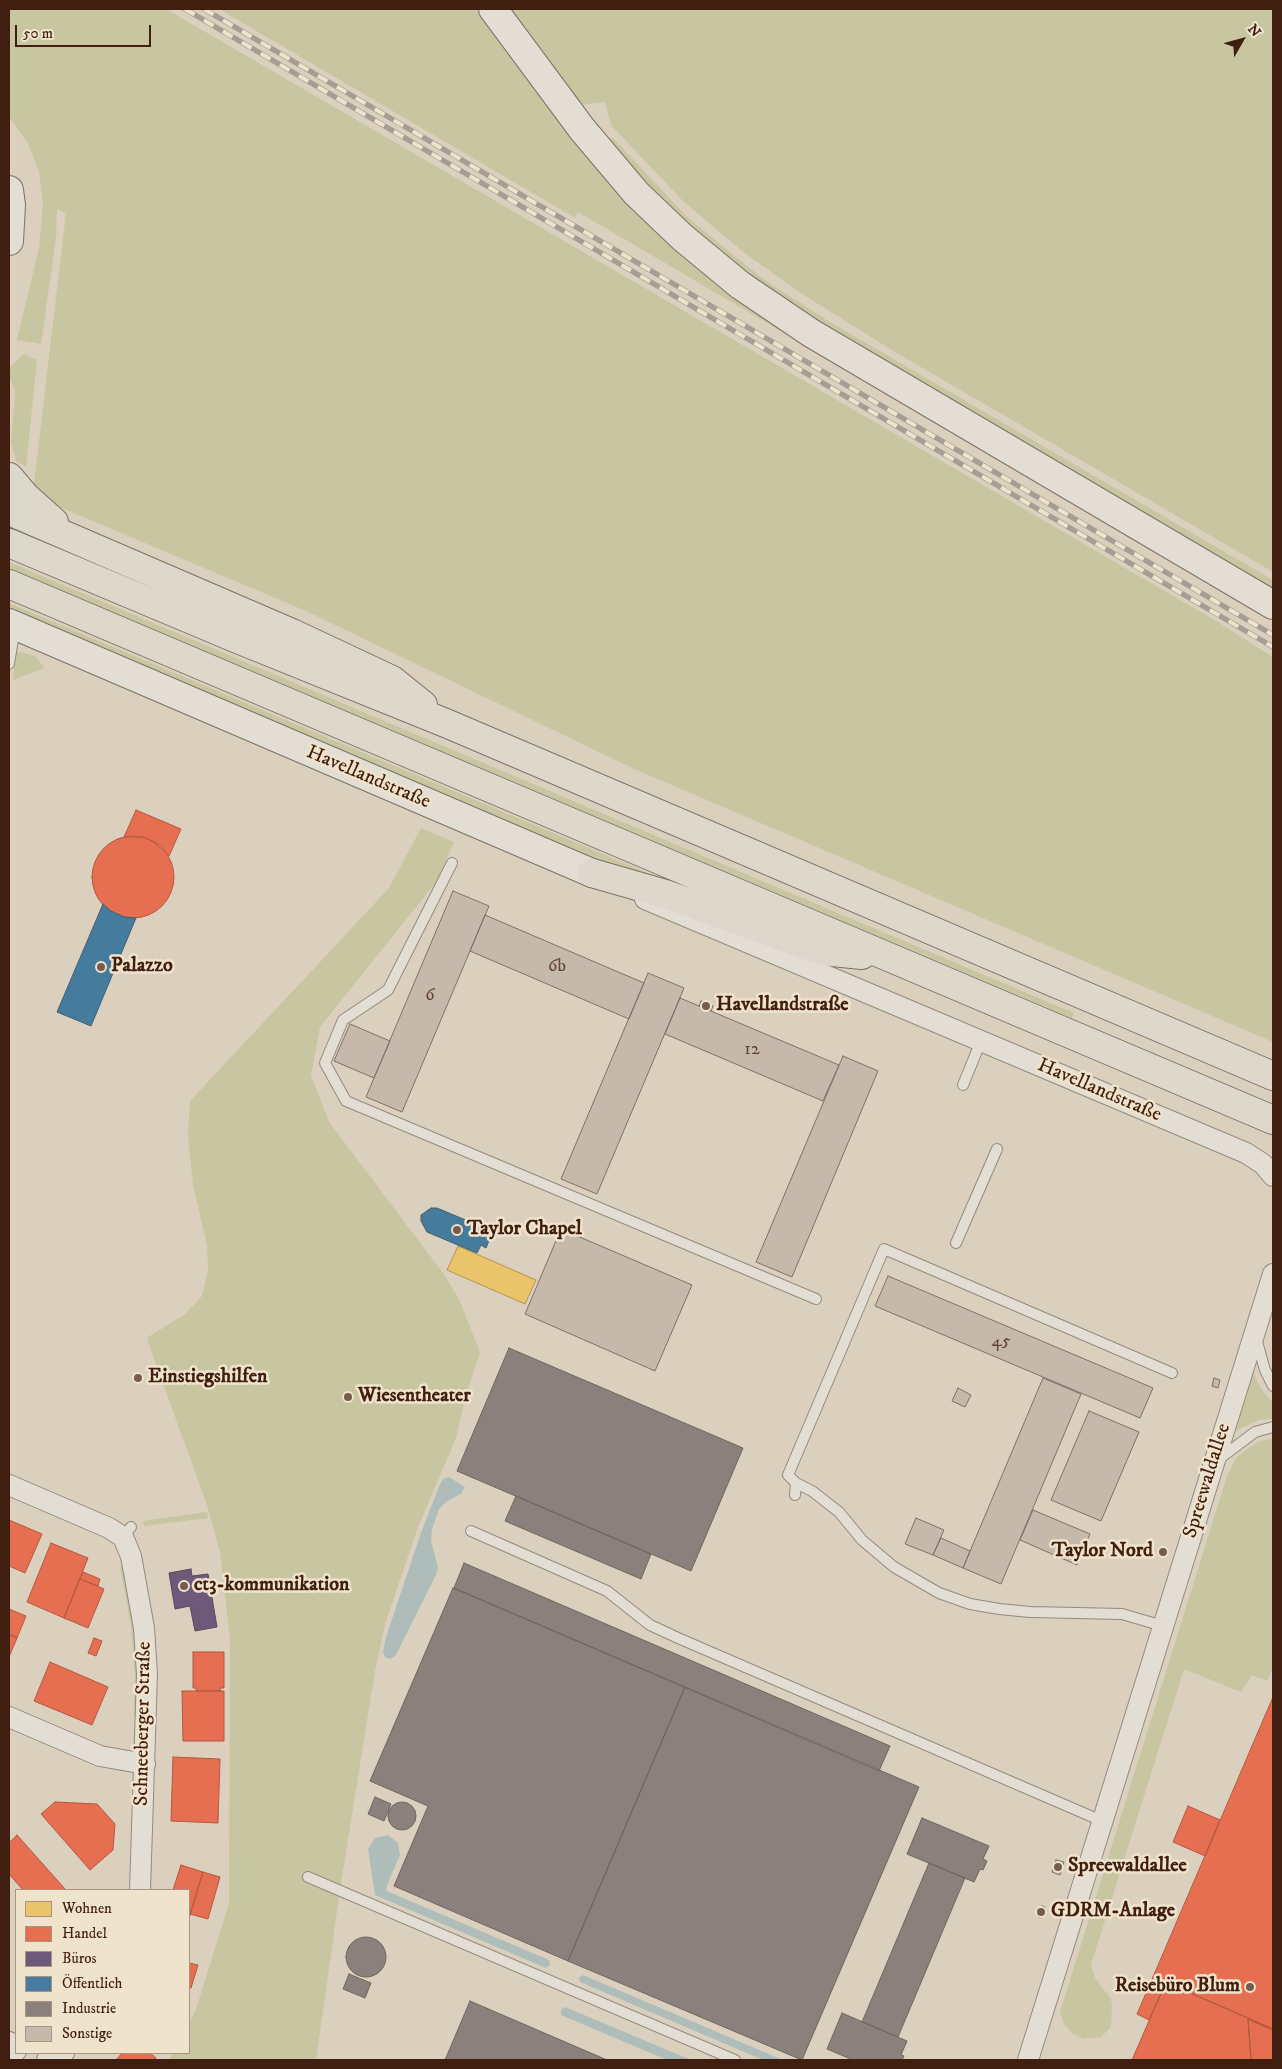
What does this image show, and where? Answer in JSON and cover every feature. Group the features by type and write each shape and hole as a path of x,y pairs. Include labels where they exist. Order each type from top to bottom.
{"highway":[{"path":"9,477 26,497 69,537"},
{"path":"9,511 292,633 392,680 448,724"},
{"path":"9,543 235,638 448,724 1273,1076"},
{"path":"9,584 1273,1120"},
{"path":"592,873 665,894 822,951 890,958"}],"main road":[{"path":"493,9 582,129 636,193 682,237 740,285 811,333 1273,606"},
{"path":"9,190 11,205 9,241"},
{"name":"Havellandstraße","path":"11,625 592,873"}],"street":[{"name":"Havellandstraße","path":"592,873 664,908 1246,1153 1263,1164 1273,1176"},
{"name":"Spreewaldallee","path":"1028,2060 1273,1274"},
{"name":"Schneeberger Straße","path":"9,1485 110,1528 127,1532 144,1628 147,1674 140,1889"},
{"path":"9,1717 100,1756 145,1764"},
{"path":"48,2060 62,2054"}],"lane":[{"path":"9,664 11,625"},
{"path":"452,863 388,990 343,1020 325,1063 346,1101 816,1299"},
{"path":"963,1085 981,1041"},
{"path":"956,1244 997,1149"},
{"path":"1163,1626 1122,1614 1030,1612 999,1609 970,1604 939,1593 894,1567 862,1540 839,1512 812,1491 796,1483 788,1474 884,1249 1172,1373"},
{"path":"1254,1332 1265,1370 1273,1386"},
{"path":"1213,1465 1254,1432 1273,1427"},
{"path":"795,1495 796,1483"},
{"path":"471,1531 607,1591 657,1629 1102,1821"},
{"path":"308,1877 735,2060"}],"shaded area":[{"path":"9,9 166,9 1218,622 1273,657 1273,1042 632,768 306,611 62,508 37,494 34,484 66,213 57,209 56,238 41,344 17,340 39,248 43,203 39,171 28,143 9,117"},
{"path":"219,9 479,9 576,137 885,392 578,212 575,218"},
{"path":"511,9 1273,9 1273,572 895,352 799,292 742,251 682,200 611,125 605,102 579,105"},
{"path":"612,137 687,217 763,279 825,319 1273,580 1273,591 1068,472 1062,463 1040,451 1031,451 759,286 649,190 608,142"},
{"path":"24,354 37,360 26,467 16,461 11,443 15,391 9,377 10,367"},
{"path":"9,562 1074,1013 1072,1018 9,568"},
{"path":"9,603 669,882 626,873 9,612"},
{"path":"19,652 35,656 45,668 13,680 15,653"},
{"path":"421,828 454,842 437,881 320,1027 311,1075 329,1122 443,1273 459,1299 480,1352 465,1399 456,1438 418,1527 385,1624 375,1671 341,1883 316,2060 169,2060 172,2054 190,2054 190,2021 196,2009 229,1904 230,1639 220,1552 207,1505 148,1342 148,1337 184,1315 202,1296 208,1270 207,1245 193,1185 188,1135 190,1101 389,888"},
{"path":"1250,1372 1254,1374 1261,1389 1273,1403 1273,1419 1259,1420 1235,1431 1232,1430"},
{"path":"1273,1438 1273,1667 1267,1681 1252,1675 1241,1692 1184,1669 1091,1965 1095,1978 1111,1999 1111,2027 1101,2037 1083,2039 1073,2034 1064,2024 1060,2012 1227,1476 1237,1457 1260,1441"},
{"path":"449,1477 465,1487 461,1494 446,1502 439,1509 432,1529 431,1541 438,1567 436,1575 396,1655 391,1659 386,1658 383,1653 386,1637 422,1530 440,1484 443,1479"},
{"path":"207,1512 208,1518 144,1526 143,1521"},
{"path":"126,1565 136,1625 139,1716 134,1716 135,1678 131,1626 120,1566"},
{"path":"388,1835 398,1843 400,1855 386,1890 549,1960 550,1965 546,1968 375,1895 368,1849 375,1838"},
{"path":"583,1975 783,2060 763,2060 580,1982 579,1978"},
{"path":"565,2007 691,2060 667,2060 561,2015 561,2010"}],"building: Wohnen":[{"path":"458,1246 536,1280 525,1304 447,1270"}],"building: Handel":[{"path":"136,810 181,829 169,856 154,842 143,837 124,837"},
{"path":"133,836 149,839 162,848 171,861 174,877 171,893 162,906 149,915 133,918 117,915 104,906 95,893 92,877 95,861 104,848 117,839"},
{"path":"9,1520 42,1534 25,1573 9,1566"},
{"path":"51,1543 88,1558 64,1618 27,1602"},
{"path":"83,1572 100,1579 98,1586 80,1579"},
{"path":"80,1579 104,1589 88,1628 64,1618"},
{"path":"9,1609 26,1616 17,1638 9,1634"},
{"path":"9,1634 17,1638 9,1657"},
{"path":"94,1638 102,1641 96,1656 88,1653"},
{"path":"193,1652 224,1652 224,1688 220,1688 221,1691 196,1691 196,1688 193,1688"},
{"path":"50,1662 108,1687 92,1725 34,1701"},
{"path":"182,1691 224,1691 224,1741 183,1741"},
{"path":"1273,1697 1273,2029 1153,1977"},
{"path":"173,1757 220,1759 218,1823 171,1821"},
{"path":"55,1802 97,1804 115,1824 113,1850 90,1870 41,1814"},
{"path":"1188,1806 1220,1820 1205,1856 1173,1842"},
{"path":"17,1835 65,1889 22,1889 9,1874 9,1843"},
{"path":"181,1865 203,1872 190,1916 190,1889 173,1889"},
{"path":"203,1872 220,1877 208,1919 190,1914"},
{"path":"190,1963 198,1965 190,1988"},
{"path":"1153,1977 1166,1982 1149,2020 1137,2014"},
{"path":"1166,1982 1273,2030 1248,2019 1251,2060 1132,2060"},
{"path":"1248,2019 1273,2030 1273,2060 1251,2060"},
{"path":"121,2054 151,2054 156,2058 154,2060 116,2060"}],"building: Büros":[{"path":"191,1569 192,1576 208,1574 217,1627 195,1631 190,1606 175,1609 169,1573"}],"building: Öffentlich":[{"path":"103,904 111,911 124,917 136,918 91,1026 57,1012"},
{"name":"Taylor Chapel","path":"431,1208 437,1208 487,1229 485,1236 490,1238 486,1248 481,1245 477,1253 427,1232 421,1221 421,1215"}],"building: Industrie":[{"path":"509,1348 743,1448 691,1571 457,1471"},
{"path":"516,1496 651,1554 641,1579 505,1521"},
{"path":"464,1563 890,1746 879,1771 454,1588"},
{"path":"453,1588 685,1687 568,1961 394,1886 428,1806 370,1781"},
{"path":"685,1687 919,1787 802,2060 568,1961"},
{"path":"375,1797 391,1804 384,1821 368,1814"},
{"path":"402,1802 412,1806 416,1816 412,1826 402,1830 392,1826 388,1816 392,1806"},
{"path":"922,1818 989,1846 983,1859 987,1861 983,1870 980,1869 974,1882 907,1854"},
{"path":"929,1863 965,1878 898,2037 862,2022"},
{"path":"366,1937 380,1943 386,1957 380,1971 366,1977 352,1971 346,1957 352,1943"},
{"path":"349,1974 371,1983 365,1998 343,1989"},
{"path":"470,2001 607,2060 445,2060"},
{"path":"842,2013 907,2041 901,2055 904,2056 902,2060 853,2060 827,2049"}],"building: Sonstige":[{"path":"453,891 489,906 402,1112 366,1097"},
{"path":"485,915 644,983 629,1019 470,951"},
{"path":"648,973 684,988 597,1194 561,1179"},
{"path":"680,998 839,1065 823,1101 665,1034"},
{"name":"Havellandstraße","path":"701,1001 713,1006 711,1011 699,1006"},
{"path":"350,1024 390,1041 374,1078 334,1061"},
{"path":"843,1056 878,1071 792,1277 756,1262"},
{"path":"561,1229 692,1285 655,1371 525,1314"},
{"path":"888,1276 1153,1388 1140,1418 875,1306"},
{"path":"1043,1378 1081,1394 1001,1584 963,1568"},
{"path":"1214,1378 1220,1380 1218,1388 1212,1386"},
{"path":"958,1388 971,1395 965,1407 952,1401"},
{"path":"1089,1411 1139,1432 1101,1521 1051,1500"},
{"path":"1033,1510 1090,1534 1077,1565 1020,1540"},
{"path":"916,1518 944,1530 933,1555 905,1544"},
{"path":"941,1538 970,1551 963,1568 933,1555"},
{"name":"Spreewaldallee","path":"1056,1860 1064,1862 1060,1875 1052,1872"},
{"name":"GDRM-Anlage","path":"1042,1906 1045,1907 1041,1918 1038,1917"}],"railway":[{"path":"185,9 1273,647"},
{"path":"204,9 1273,635"}],"place":[{"name":"Palazzo","path":"101,967"},
{"name":"Havellandstraße","path":"706,1006"},
{"name":"Taylor Chapel","path":"457,1230"},
{"name":"Einstiegshilfen","path":"138,1378"},
{"name":"Wiesentheater","path":"348,1397"},
{"name":"Taylor Nord","path":"1163,1552"},
{"name":"ct3-kommunikation","path":"184,1586"},
{"name":"Spreewaldallee","path":"1058,1867"},
{"name":"GDRM-Anlage","path":"1041,1912"},
{"name":"Reisebüro Blum","path":"1250,1987"}]}
